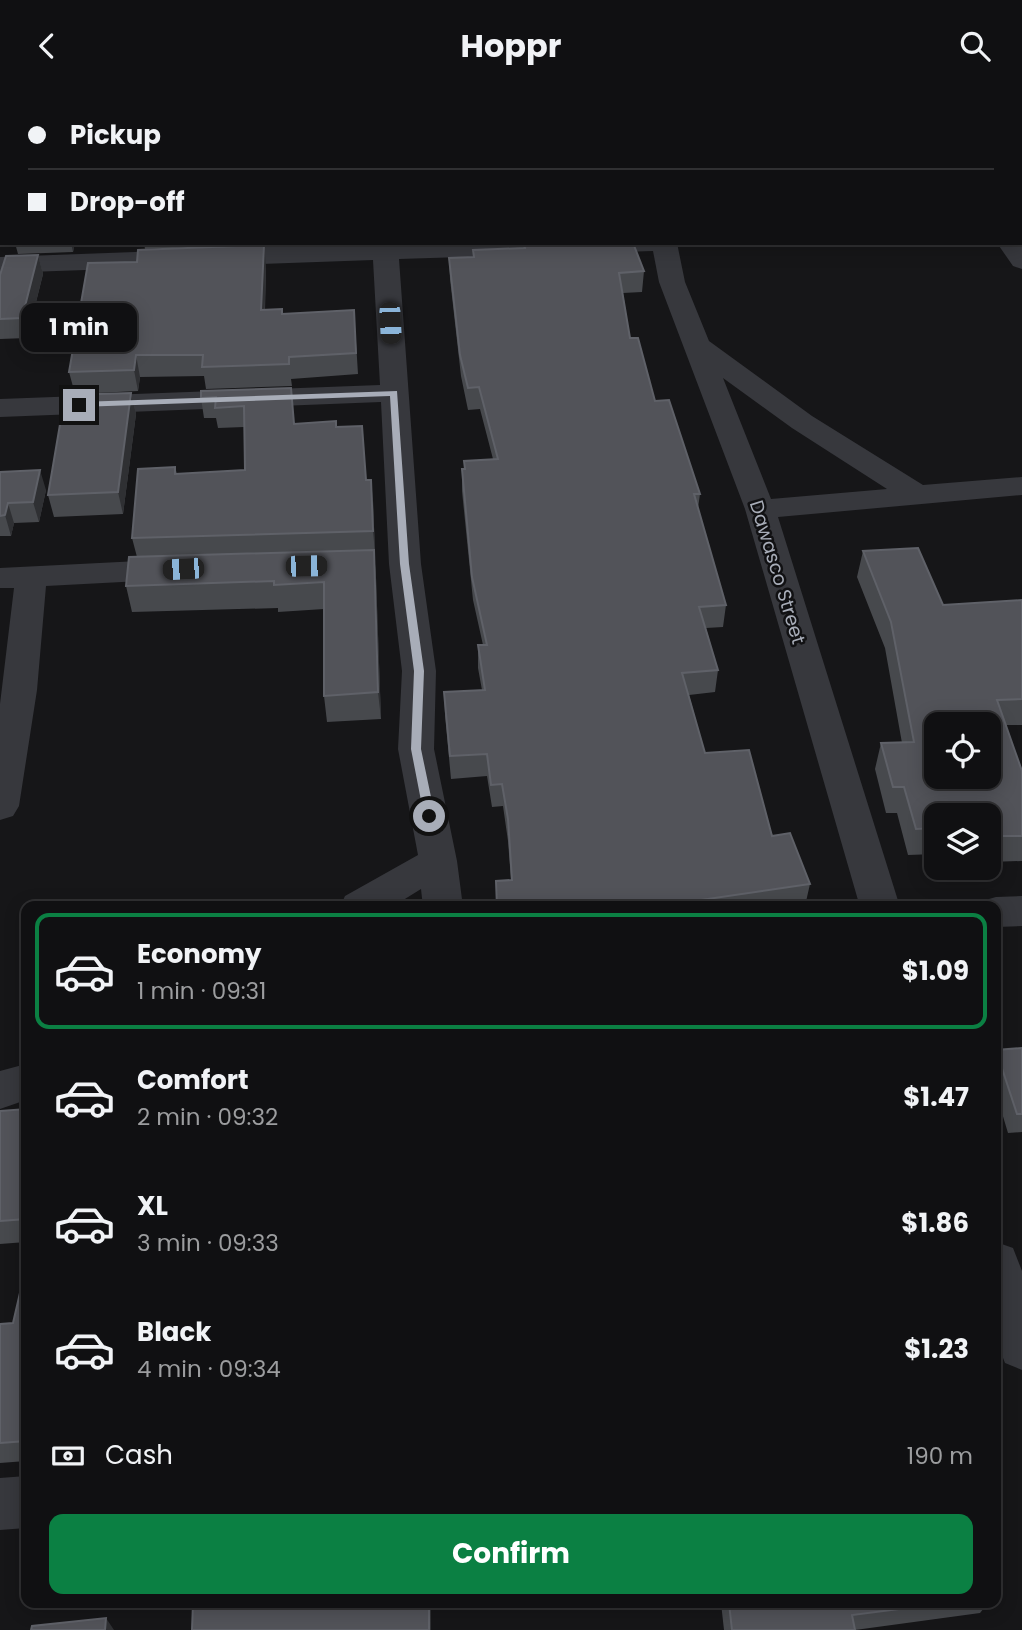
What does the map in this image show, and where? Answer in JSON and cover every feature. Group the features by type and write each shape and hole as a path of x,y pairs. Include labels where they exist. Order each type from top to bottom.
{"street":[{"path":"0,265 386,248 549,245"},
{"name":"Dawasco Street","path":"664,245 672,282 760,509 878,901"},
{"path":"1011,245 1022,261"},
{"path":"386,248 394,393 391,564 419,671 416,749 438,861 442,901"},
{"path":"696,345 802,422 916,494"},
{"path":"0,408 394,393"},
{"path":"760,509 1022,486"},
{"path":"0,806 20,690 16,577 208,568"},
{"path":"369,901 438,861"},
{"path":"1001,912 1022,911"},
{"path":"0,1090 21,1084"},
{"path":"1001,1280 1022,1346"},
{"path":"0,1504 21,1502"}],"building":[{"path":"264,245 261,310 282,309 282,314 354,310 356,353 289,357 289,364 202,367 203,355 136,355 134,370 69,372 88,263 137,262 138,250"},
{"path":"524,245 634,245 644,271 619,273 630,338 638,338 655,401 669,400 700,494 694,494 726,605 699,607 718,670 682,673 705,753 749,750 772,836 790,833 810,884 694,901 497,901 496,881 512,880 508,819 502,784 491,785 487,754 450,756 444,692 485,690 478,645 487,645 472,577 462,469 465,469 464,461 498,459 479,387 468,388 460,355 449,258 474,257 473,250 525,248"},
{"path":"38,255 22,318 0,319 0,275 6,256"},
{"path":"291,388 294,424 336,421 336,427 362,426 366,480 371,480 373,531 132,538 138,469 175,467 175,474 245,470 244,406 215,408 216,397 201,398 201,391"},
{"path":"131,393 118,492 48,495 65,395"},
{"path":"40,470 33,502 8,503 5,515 0,516 0,472"},
{"path":"918,548 943,605 1022,600 1022,699 997,700 1022,771 1022,836 1001,836 1001,803 924,803 924,829 916,829 904,787 893,787 881,743 914,742 891,622 863,551"},
{"path":"374,550 378,692 324,696 324,582 126,586 129,557"},
{"path":"1022,1048 1022,1114 1017,1114 1001,1065 1001,1050"},
{"path":"21,1109 21,1219 0,1221 0,1111"},
{"path":"21,1289 21,1441 0,1443 0,1324 13,1323"},
{"path":"193,1608 429,1608 429,1630 192,1630"},
{"path":"730,1608 907,1608 852,1615 855,1630 732,1630"},
{"path":"106,1618 105,1630 31,1630 32,1626"}],"route":[{"path":"79,405 394,393 405,564 419,671 416,749 429,816"}]}
